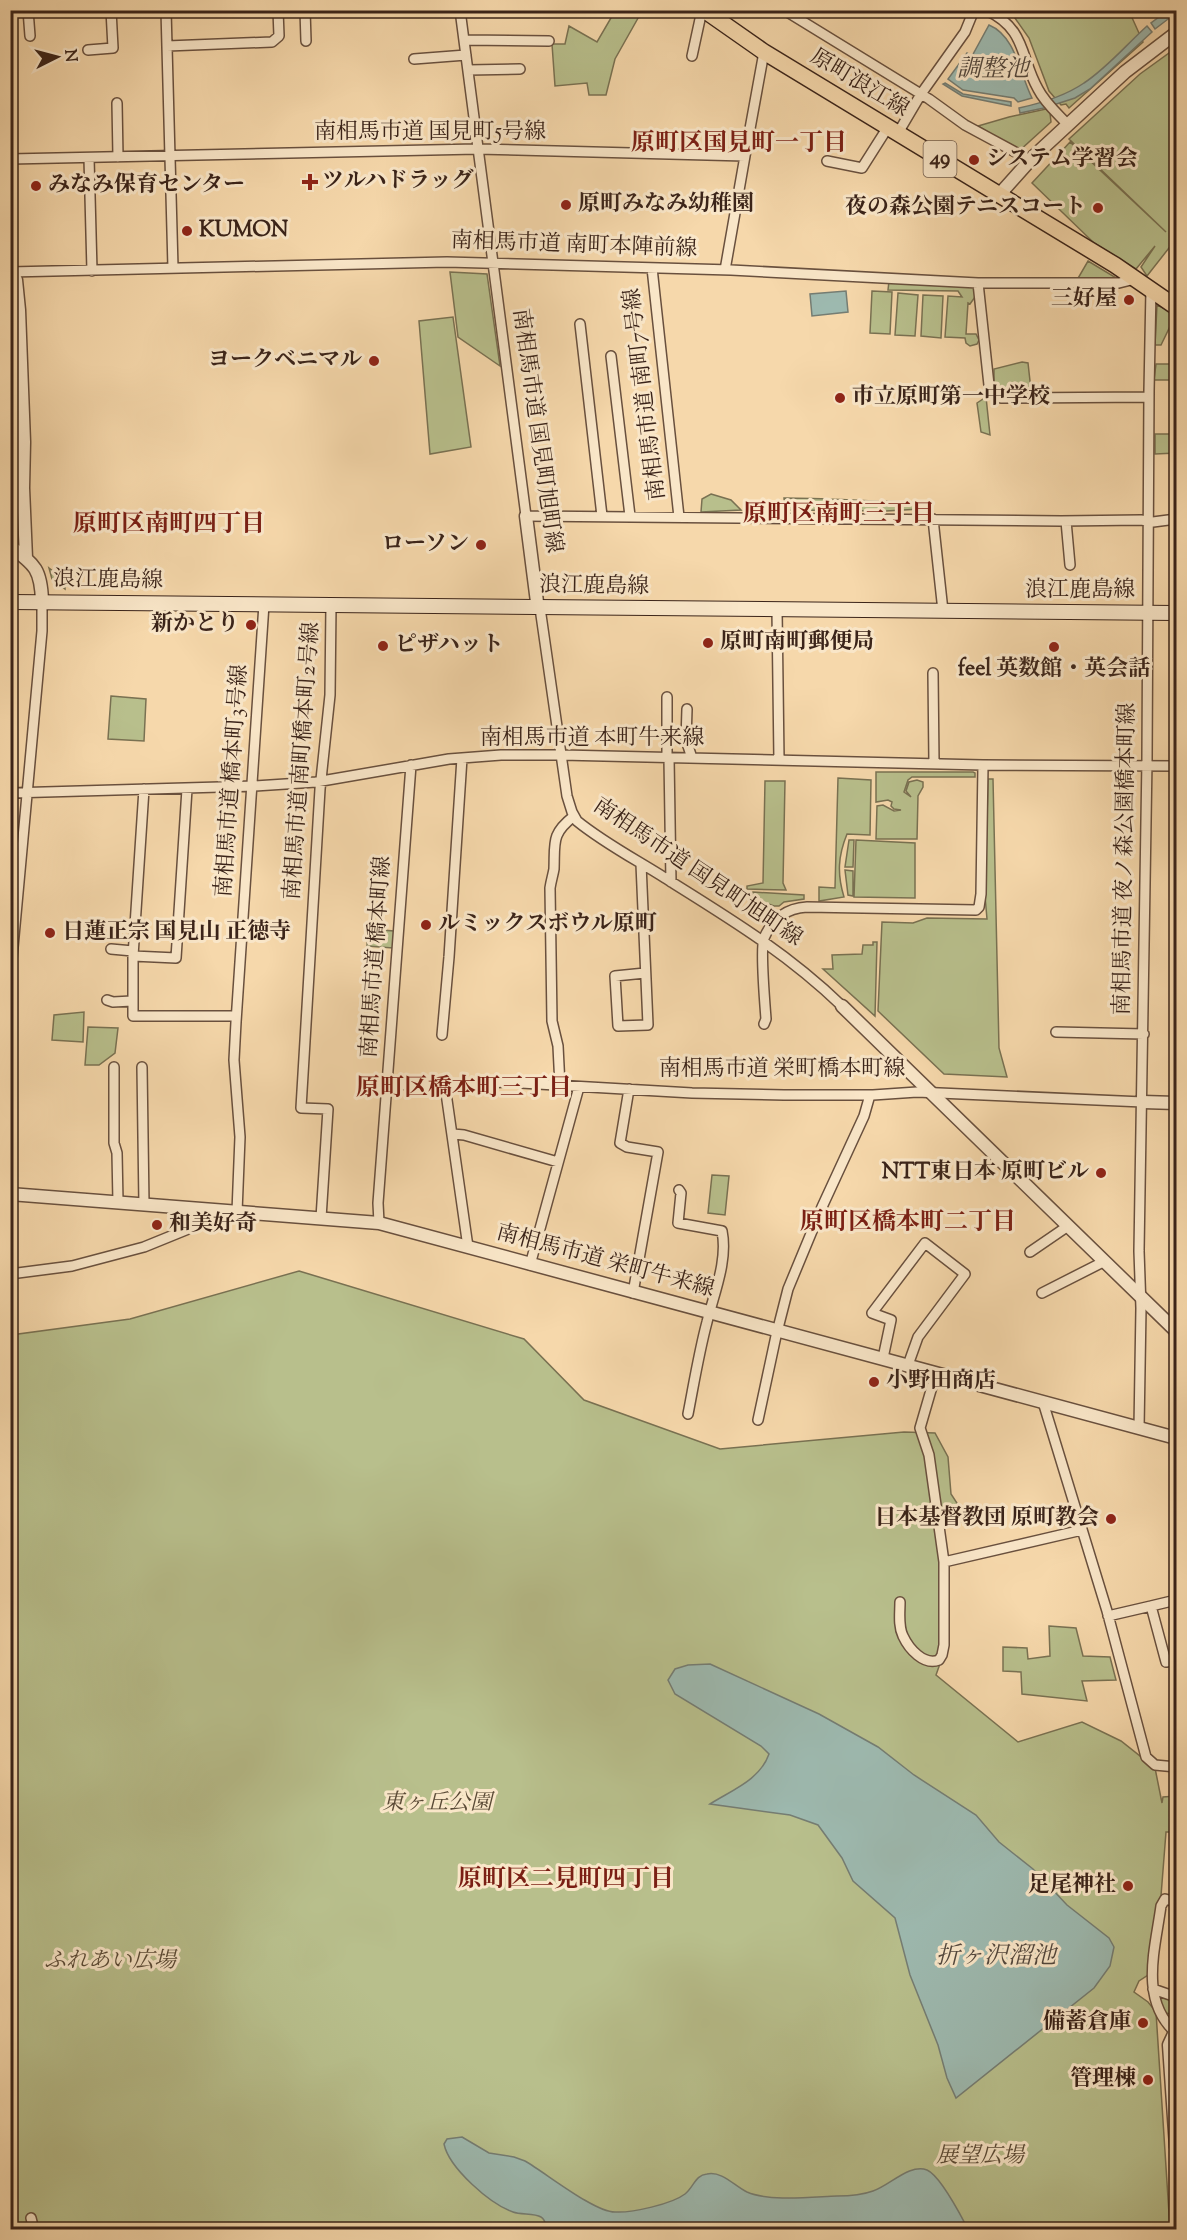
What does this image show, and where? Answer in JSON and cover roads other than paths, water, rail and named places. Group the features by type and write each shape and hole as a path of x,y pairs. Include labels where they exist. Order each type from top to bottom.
{"main road":[{"name":"原町浪江線","path":"703,10 723,18 764,52 1136,279 1176,307"},
{"name":"浪江鹿島線","path":"10,602 1176,613"}],"street":[{"path":"28,10 30,36"},
{"path":"88,50 113,48 111,10"},
{"path":"166,10 172,268"},
{"path":"167,46 272,42 279,36 278,10"},
{"path":"305,10 306,41"},
{"name":"南相馬市道 国見町旭町線","path":"460,10 491,263 537,602 540,608 567,796 574,816 586,828 786,956 933,1093 1176,1330"},
{"path":"692,56 703,10"},
{"path":"784,10 921,94 965,125 1030,160"},
{"path":"827,161 862,168 921,94 965,32 974,10"},
{"path":"986,10 994,14 1015,34 1026,55 1039,90 1068,125"},
{"path":"999,195 1030,160 1125,72 1176,33"},
{"path":"464,40 549,41"},
{"path":"725,270 764,52"},
{"path":"414,59 466,56"},
{"path":"468,70 520,69"},
{"path":"117,103 118,157"},
{"name":"南相馬市道 国見町5号線","path":"10,159 477,149 745,156"},
{"path":"89,158 92,271"},
{"name":"南相馬市道 南町本陣前線","path":"11,271 416,262 725,270 978,284 1119,283 1136,279"},
{"name":"南相馬市道 南町7号線","path":"652,268 679,517"},
{"path":"11,271 16,280 19,310 16,393 26,558"},
{"path":"978,284 989,385 997,396 1001,398 1149,397"},
{"name":"南相馬市道 夜ノ森公園橋本町線","path":"1139,1428 1139,1243 1144,1034 1151,290"},
{"path":"580,324 602,516"},
{"path":"611,356 630,516"},
{"path":"526,516 1066,521 1176,519"},
{"path":"933,519 943,611"},
{"path":"1066,521 1070,565"},
{"path":"10,546 26,558 38,573 41,581 42,602 42,631 10,980"},
{"name":"南相馬市道 橋本町3号線","path":"237,1212 240,1137 234,1060 264,604"},
{"name":"南相馬市道 南町橋本町2号線","path":"321,1218 328,1109 302,1108 305,1024 321,781 330,695 331,605"},
{"path":"777,610 778,760"},
{"path":"933,673 934,764"},
{"path":"667,697 671,882"},
{"path":"687,709 686,740 692,758"},
{"name":"南相馬市道 本町牛来線","path":"10,793 252,787 321,781 462,758 562,755 983,765 1176,766"},
{"path":"442,1035 450,957 462,758"},
{"name":"南相馬市道 橋本町線","path":"379,1223 378,1203 411,765"},
{"path":"764,1024 766,1019 763,940 776,919 790,909 976,910 979,907 983,765"},
{"path":"144,789 133,954 133,1016 236,1016"},
{"path":"111,949 133,954 176,958 187,789"},
{"path":"560,1086 558,1046 552,1015 550,888 553,874 554,840 561,827 574,816"},
{"path":"641,864 648,1025 618,1026 615,976 645,973"},
{"path":"107,1000 113,1002 132,1000"},
{"path":"1056,1032 1144,1034"},
{"path":"114,1067 114,1143 117,1153 118,1202"},
{"path":"142,1067 144,1205"},
{"name":"南相馬市道 栄町橋本町線","path":"388,1084 445,1086 505,1083 699,1093 870,1095 917,1092 1176,1103"},
{"path":"445,1086 468,1247"},
{"path":"530,1265 579,1087"},
{"path":"629,1089 620,1143 627,1147 658,1152 633,1293"},
{"path":"758,1420 788,1289 822,1207 864,1116 870,1095"},
{"path":"453,1134 464,1135 558,1162"},
{"path":"679,1190 681,1193 678,1223 722,1231 723,1239 721,1269 688,1413"},
{"name":"南相馬市道 栄町牛来線","path":"10,1194 379,1223 1176,1438"},
{"path":"10,1274 72,1266 144,1247 203,1223 212,1210"},
{"path":"1030,1252 1068,1226"},
{"path":"883,1358 891,1320 872,1312 925,1243 965,1274 918,1337 908,1365"},
{"path":"1042,1293 1105,1261"},
{"path":"900,1602 901,1628 907,1642 923,1660 929,1662 939,1660 944,1645 944,1562 930,1455 920,1428 936,1373"},
{"path":"1043,1402 1108,1616 1146,1757 1158,1766 1176,1767"},
{"path":"944,1562 1082,1530"},
{"path":"1108,1616 1176,1600"},
{"path":"1151,1606 1166,1662 1176,1660"},
{"path":"1176,1902 1164,1900 1153,1964 1152,1989 1158,2011 1176,2033 1169,2045 1176,2142"},
{"path":"1152,1989 1176,1997"},
{"path":"31,2218 34,2229"}],"water":[{"path":"1167,11 1176,11 1176,13 1155,29 1151,23"},
{"name":"調整池","path":"989,25 998,30 1011,47 1032,98 1018,102 1014,98 963,90 948,79 967,53 972,56"},
{"path":"1147,26 1152,32 1090,89 1075,98 1020,113 1019,108 1069,92 1084,83 1109,63"},
{"path":"943,84 963,94 1011,102 1011,106 962,96"},
{"path":"846,291 848,312 812,316 810,294"},
{"name":"折ヶ沢溜池","path":"710,1664 819,1714 878,1747 914,1775 976,1815 999,1842 1033,1869 1067,1905 1109,1938 1114,1947 1110,1966 1094,1988 956,2098 910,1975 895,1918 853,1881 842,1858 818,1825 790,1815 710,1804 752,1778 765,1763 769,1754 761,1746 675,1694 668,1680 675,1669 688,1665"},
{"path":"462,2137 489,2153 525,2161 595,2206 615,2212 641,2209 679,2198 691,2188 697,2179 707,2174 723,2177 756,2195 791,2198 864,2193 873,2191 907,2172 927,2170 938,2180 950,2197 968,2229 547,2229 541,2217 516,2213 504,2208 482,2193 462,2174 447,2153 444,2144 447,2139"}],"place":[{"name":"システム学習会","path":"974,160"},
{"name":"ツルハドラッグ","path":"310,182"},
{"name":"みなみ保育センター","path":"36,186"},
{"name":"原町みなみ幼稚園","path":"566,205"},
{"name":"夜の森公園テニスコート","path":"1098,208"},
{"name":"KUMON","path":"187,231"},
{"name":"三好屋","path":"1129,300"},
{"name":"ヨークベニマル","path":"374,361"},
{"name":"市立原町第一中学校","path":"840,398"},
{"name":"ローソン","path":"481,545"},
{"name":"新かとり","path":"251,625"},
{"name":"原町南町郵便局","path":"708,643"},
{"name":"ピザハット","path":"383,646"},
{"name":"feel 英数館・英会話","path":"1054,647"},
{"name":"ルミックスボウル原町","path":"426,925"},
{"name":"日蓮正宗 国見山 正徳寺","path":"50,933"},
{"name":"NTT東日本 原町ビル","path":"1101,1173"},
{"name":"和美好奇","path":"157,1225"},
{"name":"小野田商店","path":"874,1382"},
{"name":"日本基督教団 原町教会","path":"1111,1519"},
{"name":"足尾神社","path":"1128,1886"},
{"name":"備蓄倉庫","path":"1143,2023"},
{"name":"管理棟","path":"1148,2080"}],"district":[{"name":"原町区国見町一丁目","path":"739,144"},
{"name":"原町区南町三丁目","path":"839,515"},
{"name":"原町区南町四丁目","path":"169,525"},
{"name":"原町区橋本町三丁目","path":"464,1089"},
{"name":"原町区橋本町二丁目","path":"908,1223"},
{"name":"原町区二見町四丁目","path":"566,1880"}],"park label":[{"name":"東ヶ丘公園","path":"437,1804"},
{"name":"ふれあい広場","path":"110,1962"},
{"name":"展望広場","path":"980,2157"}]}
